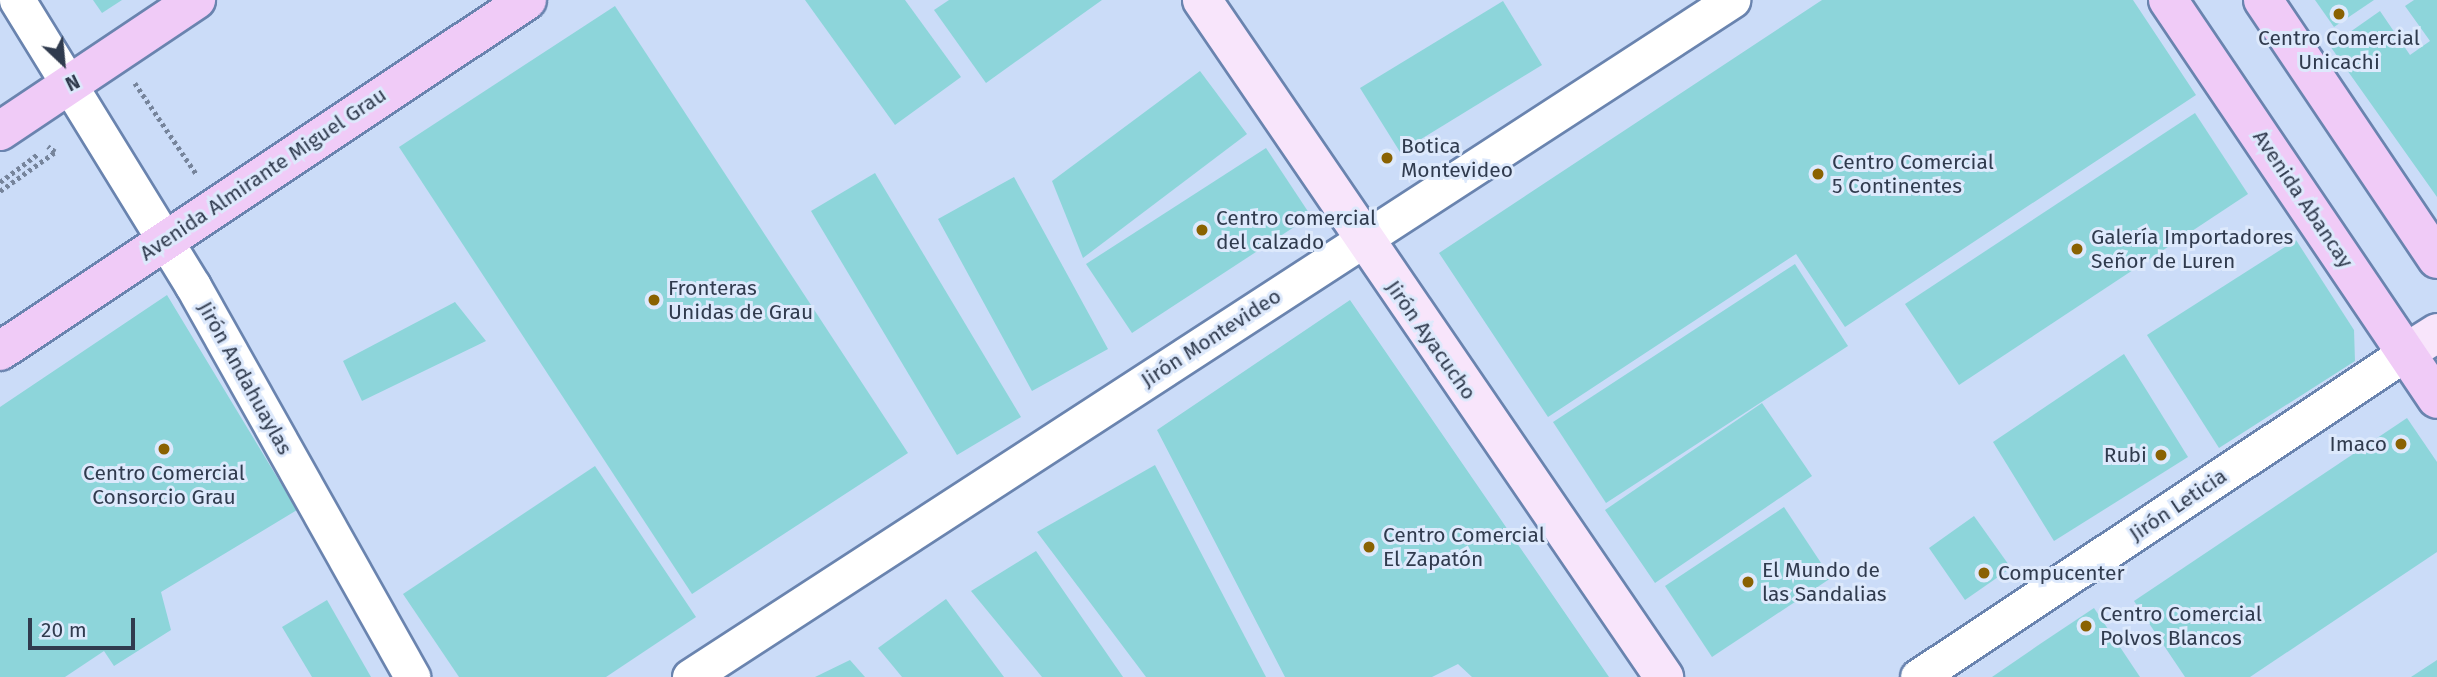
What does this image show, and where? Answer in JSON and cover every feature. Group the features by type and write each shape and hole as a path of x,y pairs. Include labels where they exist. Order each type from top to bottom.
{"main road":[{"path":"0,131 78,96 195,0"},
{"name":"Avenida Almirante Miguel Grau","path":"0,351 159,229 527,0"},
{"name":"Avenida Abancay","path":"2168,0 2422,342 2437,398"},
{"path":"2263,0 2437,259"}],"street":[{"name":"Jirón Andahuaylas","path":"17,0 159,229 412,677"},
{"name":"Jirón Ayacucho","path":"1202,0 1362,241 1664,677"},
{"name":"Jirón Montevideo","path":"690,677 1732,0"},
{"name":"Jirón Leticia","path":"1918,677 2422,342"}],"path":[{"path":"131,79 205,187"},
{"path":"0,182 50,145 55,152 0,191"}],"building":[{"path":"93,0 122,0 102,13"},
{"path":"805,0 905,0 961,77 895,125"},
{"path":"949,0 1102,0 986,83 934,10"},
{"name":"Centro Comercial 5 Continentes","path":"1822,0 2133,0 2196,95 1845,327 1796,254 1548,417 1439,253"},
{"name":"Centro Comercial Unicachi","path":"2315,0 2374,0 2334,27"},
{"path":"2414,0 2437,0 2437,197 2330,46 2380,11 2410,55 2430,41 2405,6"},
{"path":"1503,1 1542,65 1400,152 1360,88"},
{"name":"Fronteras Unidas de Grau","path":"615,6 908,453 692,594 399,147"},
{"path":"1200,71 1247,134 1083,258 1052,181"},
{"name":"Galería Importadores Señor de Luren","path":"2195,113 2248,194 1959,385 1905,304"},
{"path":"1266,148 1311,216 1132,333 1086,264"},
{"path":"875,173 1021,417 957,455 811,211"},
{"path":"1014,177 1108,349 1032,391 938,219"},
{"path":"2296,240 2354,330 2355,361 2219,448 2147,335"},
{"path":"1795,264 1848,346 1606,503 1553,422"},
{"path":"167,295 297,510 161,592 171,630 114,666 104,651 65,677 0,677 0,407"},
{"name":"Centro Comercial El Zapatón","path":"1350,300 1609,677 1472,677 1458,664 1432,677 1285,677 1157,430"},
{"path":"455,302 486,341 362,401 343,361"},
{"path":"2124,354 2188,457 2054,541 1993,442"},
{"path":"1762,403 1812,476 1655,583 1605,510"},
{"path":"2407,418 2437,462 2437,552 2250,677 2185,677 2134,601"},
{"path":"1155,465 1266,677 1146,677 1037,532"},
{"path":"595,466 696,617 606,677 459,677 403,594"},
{"name":"El Mundo de las Sandalias","path":"1784,507 1831,578 1712,657 1665,586"},
{"path":"1974,516 2011,568 1965,600 1929,548"},
{"path":"1036,551 1123,677 1042,677 971,591"},
{"path":"946,599 1004,677 902,677 878,648"},
{"path":"327,600 371,677 312,677 282,627"},
{"name":"Centro Comercial Polvos Blancos","path":"2094,608 2140,677 1992,677 2040,644"},
{"path":"850,660 865,677 815,677"},
{"path":"2437,660 2437,677 2411,677"}],"place":[{"name":"Centro Comercial Unicachi","path":"2339,14"},
{"name":"Botica Montevideo","path":"1387,158"},
{"name":"Centro Comercial 5 Continentes","path":"1818,174"},
{"name":"Centro comercial del calzado","path":"1202,230"},
{"name":"Galería Importadores Señor de Luren","path":"2077,249"},
{"name":"Fronteras Unidas de Grau","path":"654,300"},
{"name":"Imaco","path":"2401,444"},
{"name":"Centro Comercial Consorcio Grau","path":"164,449"},
{"name":"Rubi","path":"2161,455"},
{"name":"Centro Comercial El Zapatón","path":"1369,547"},
{"name":"Compucenter","path":"1984,573"},
{"name":"El Mundo de las Sandalias","path":"1748,582"},
{"name":"Centro Comercial Polvos Blancos","path":"2086,626"}]}
